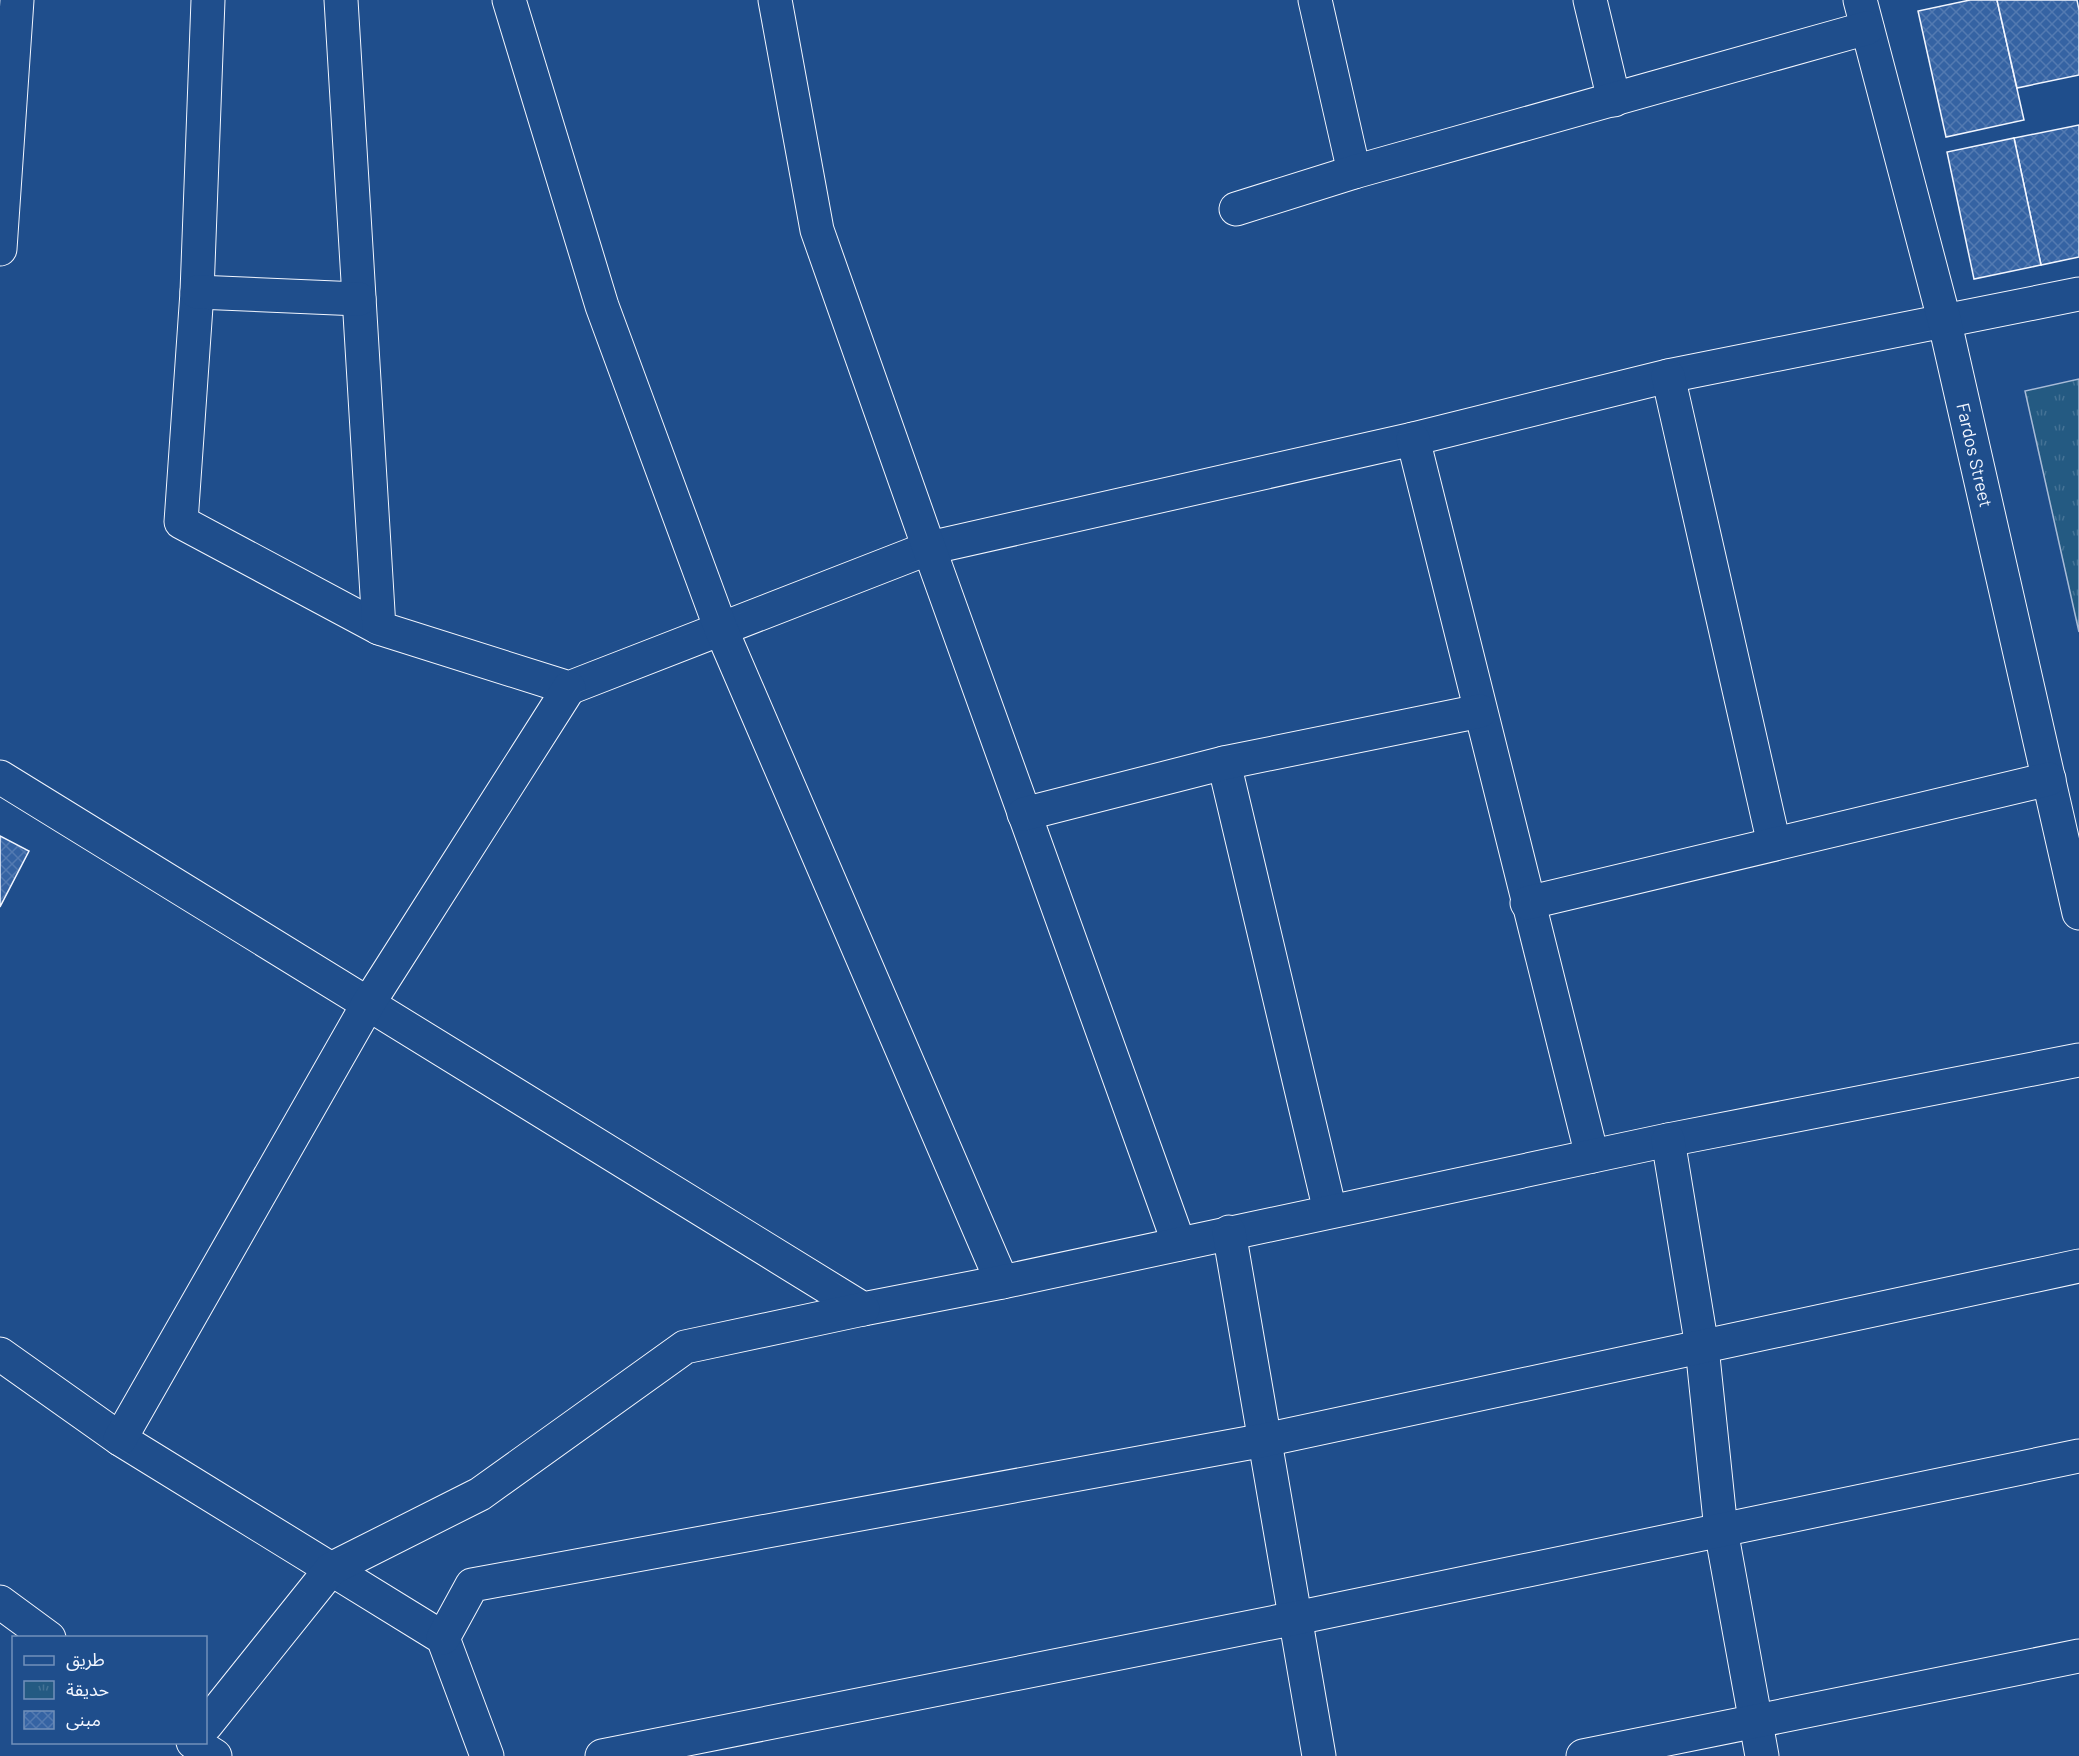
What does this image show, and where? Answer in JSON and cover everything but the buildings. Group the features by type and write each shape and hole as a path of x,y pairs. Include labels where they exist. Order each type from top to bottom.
{"street":[{"path":"0,249 17,0"},
{"path":"208,0 197,292 181,522 379,628 569,688"},
{"path":"341,0 379,628"},
{"path":"509,0 602,306 721,629 1002,1282"},
{"path":"775,0 817,230 1179,1244"},
{"path":"1315,0 1354,172"},
{"path":"1590,0 1614,99"},
{"path":"1236,209 1354,172 1614,99 1863,14"},
{"name":"Fardos Street","path":"1863,14 1944,319 2079,913"},
{"path":"197,292 359,298"},
{"path":"120,1439 368,1004 569,688 929,548 1413,439 1668,376 1944,319 2079,294"},
{"path":"1668,376 1774,844"},
{"path":"1413,439 1592,1156"},
{"path":"1024,814 1224,763 1480,711"},
{"path":"1224,763 1330,1211"},
{"path":"0,777 863,1309"},
{"path":"1527,903 2049,779"},
{"path":"207,1724 331,1569 480,1494 685,1347 1668,1140 2079,1060"},
{"path":"1668,1140 1702,1347 1722,1530 1754,1722 1762,1756"},
{"path":"1229,1232 1319,1756"},
{"path":"443,1638 472,1586 1265,1440 2079,1266"},
{"path":"0,1354 120,1439 443,1638 487,1756"},
{"path":"602,1756 1296,1618 2079,1456"},
{"path":"0,1602 46,1636"},
{"path":"1582,1756 2079,1656"},
{"path":"196,1744 215,1756"}],"green space":[{"path":"2079,379 2079,632 2025,391"}]}
